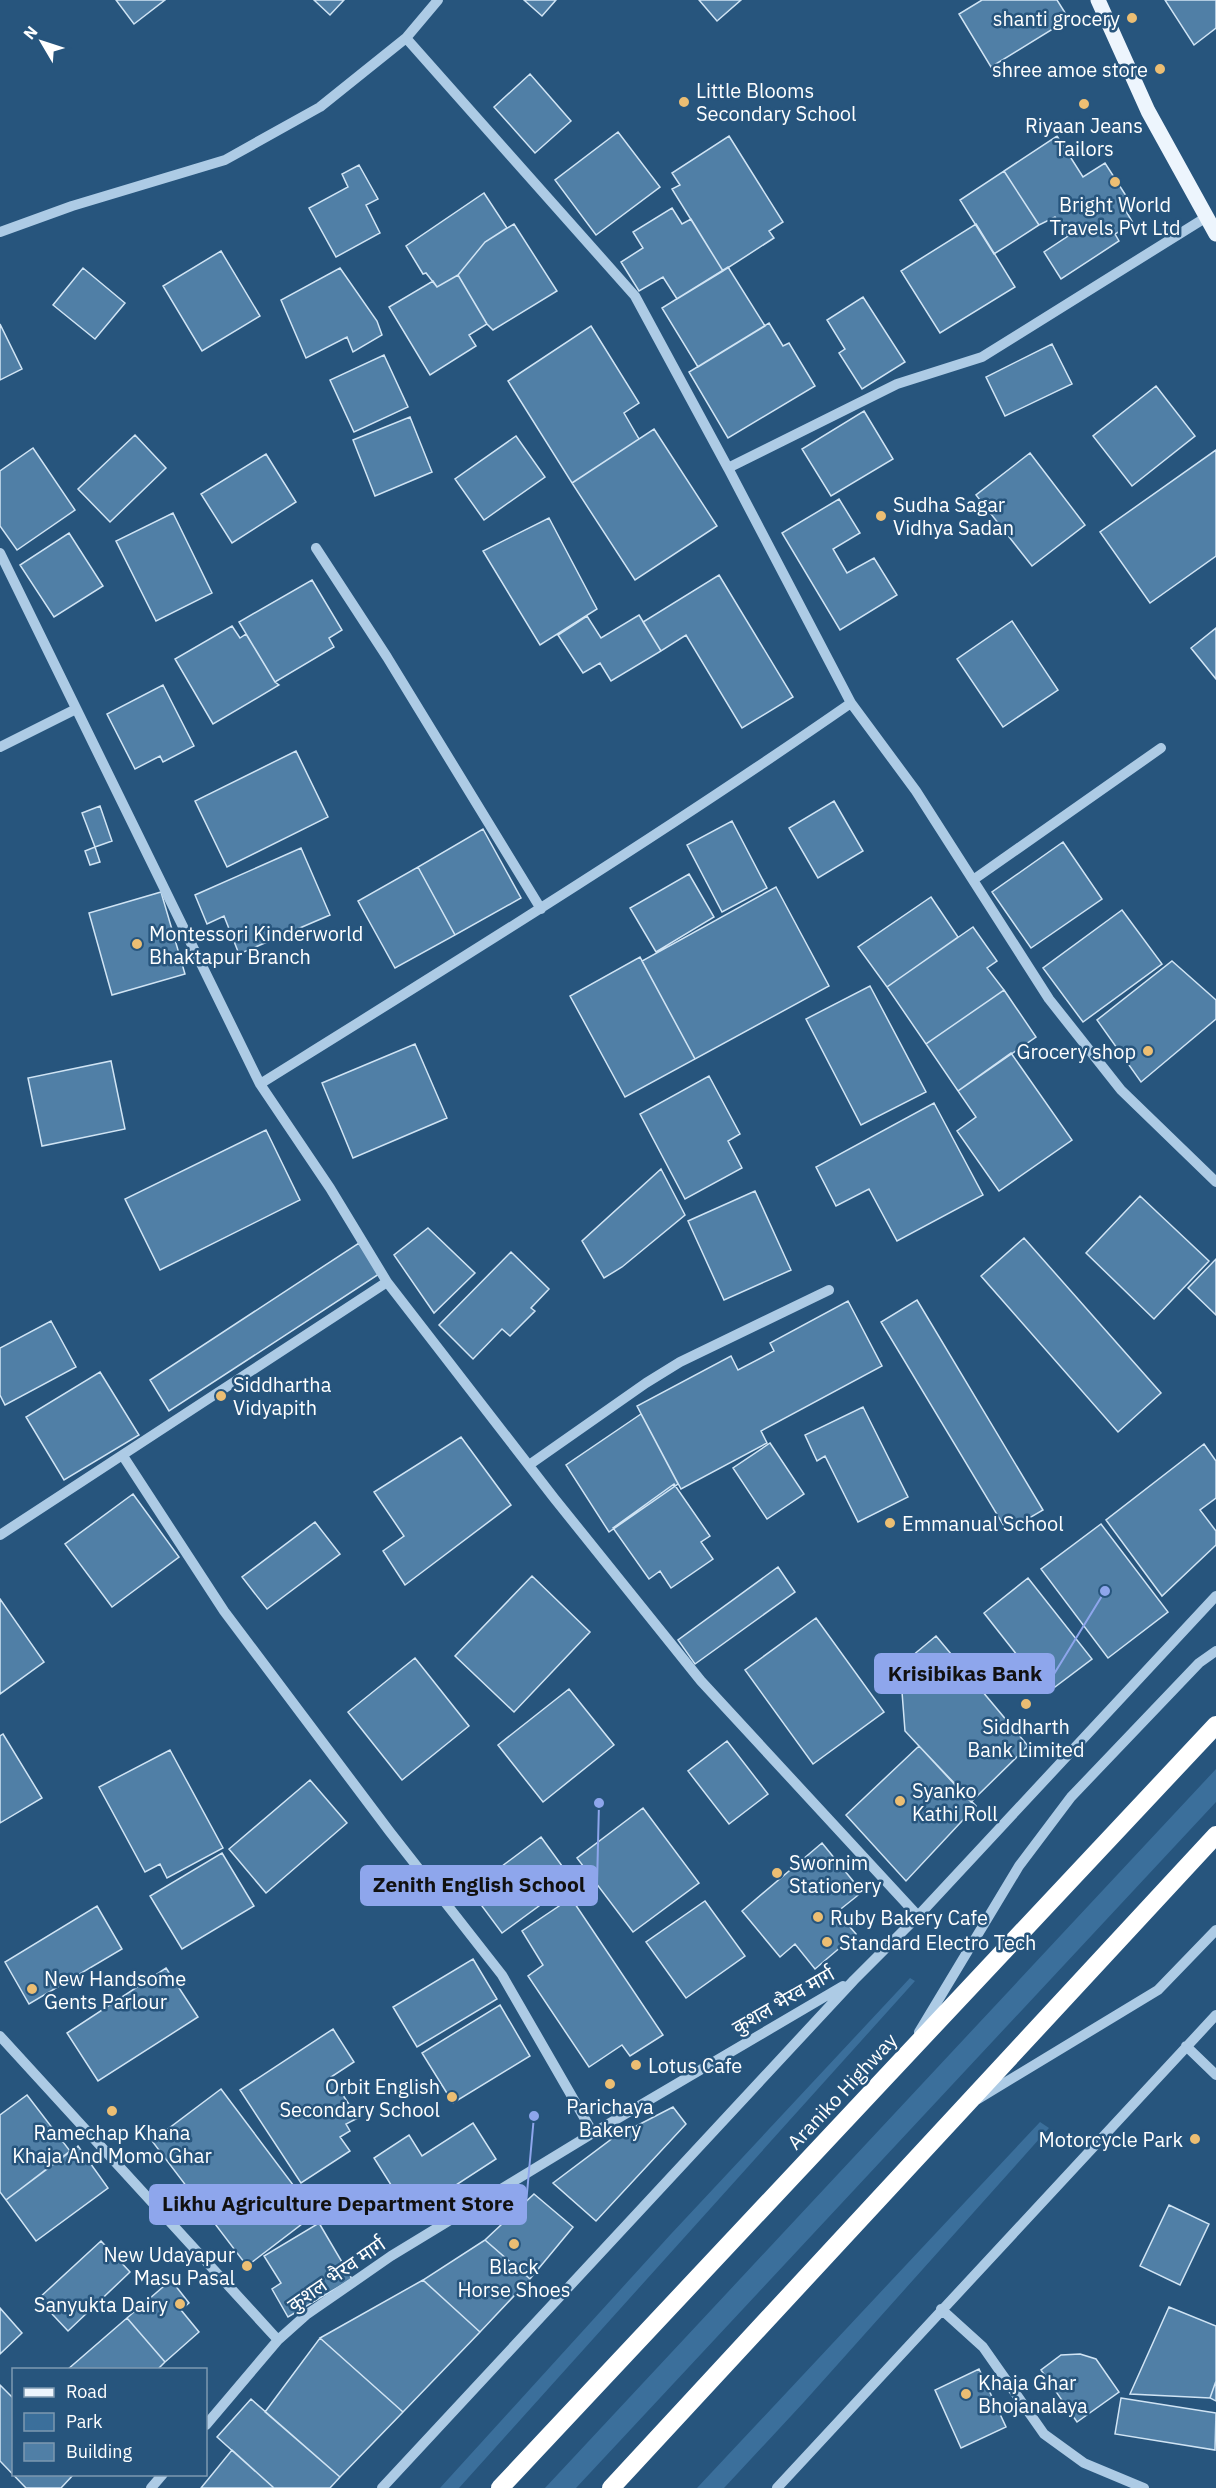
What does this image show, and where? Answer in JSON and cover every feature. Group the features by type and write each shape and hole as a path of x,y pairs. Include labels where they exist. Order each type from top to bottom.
{"highway":[{"name":"Araniko Highway","path":"500,2488 1216,1725"},
{"path":"611,2488 1216,1835"}],"main road":[{"path":"1098,0 1148,111 1205,218 1216,234"}],"street":[{"path":"0,232 72,206 225,160 321,107 406,39 438,0"},
{"path":"406,39 635,296 851,703 916,791 1049,999 1121,1090 1216,1182"},
{"path":"728,468 897,384 982,357 1205,218"},
{"path":"316,548 387,657 541,909"},
{"path":"0,553 260,1083 330,1188 387,1282 701,1681 918,1916"},
{"path":"260,1083 541,909 766,762 851,703"},
{"path":"0,747 76,709"},
{"path":"973,880 1161,748"},
{"path":"0,1535 387,1282"},
{"path":"529,1465 646,1383 680,1362 829,1290"},
{"path":"123,1456 231,1620 390,1832 502,1975 593,2133"},
{"path":"382,2488 854,1980 918,1916 1216,1596"},
{"path":"903,2058 1019,1866 1071,1797 1198,1663 1216,1651"},
{"path":"963,2108 1158,1990 1216,1930"},
{"name":"कुशल‌ भैरव मार्ग","path":"207,2424 278,2340 306,2315 391,2256 593,2133 854,1980"},
{"path":"777,2488 1216,2015"},
{"path":"0,2036 278,2340"},
{"path":"1186,2046 1216,2075"},
{"path":"941,2309 983,2347 1044,2434 1084,2463 1144,2488"},
{"path":"151,2488 162,2476"}],"green space":[{"path":"1216,1769 1216,1802 576,2488 545,2488"},
{"path":"910,1978 915,1981 459,2488 440,2488 671,2234"},
{"path":"1040,2122 1049,2128 724,2488 697,2488"}],"building":[{"path":"116,0 165,0 134,24"},
{"path":"314,0 344,0 330,15"},
{"path":"524,0 556,0 542,16"},
{"path":"699,0 741,0 717,21"},
{"path":"982,0 1057,0 1069,19 991,67 959,14"},
{"path":"1165,0 1216,0 1216,28 1194,45"},
{"path":"530,74 571,121 535,153 494,107"},
{"path":"618,132 660,187 596,235 555,180"},
{"path":"729,136 783,222 769,231 774,238 723,271 672,189 680,185 672,173"},
{"path":"1057,136 1083,177 1105,163 1130,202 1123,206 1133,223 1115,234 1119,241 1061,279 1044,252 1068,236 1055,217 1039,225 1004,171"},
{"path":"359,165 378,199 366,205 380,233 336,257 309,208 348,187 342,174"},
{"path":"1004,171 1039,225 994,254 960,200"},
{"path":"484,193 507,228 485,242 458,275 437,287 426,273 423,274 406,246"},
{"path":"672,208 682,224 691,219 723,271 677,299 663,277 639,291 621,262 643,248 633,232"},
{"path":"514,224 557,291 493,330 487,324 458,275 485,242"},
{"path":"976,224 1015,287 940,333 901,271"},
{"path":"221,251 260,316 202,351 163,286"},
{"path":"728,267 765,326 698,367 662,308"},
{"path":"83,268 125,303 95,339 53,305"},
{"path":"340,268 377,321 382,335 353,352 347,337 306,358 281,300"},
{"path":"458,275 487,324 469,335 476,346 430,375 389,307 433,281 437,287"},
{"path":"863,297 905,362 862,389 839,353 845,349 827,320"},
{"path":"769,323 783,346 789,343 815,386 728,438 689,372"},
{"path":"0,324 22,369 0,380"},
{"path":"591,326 639,403 624,413 639,439 572,483 508,381"},
{"path":"1052,344 1072,384 1005,416 986,377"},
{"path":"384,355 408,407 354,432 330,380"},
{"path":"1156,386 1195,436 1132,486 1093,436"},
{"path":"864,411 893,459 831,496 802,449"},
{"path":"410,417 432,472 375,496 353,440"},
{"path":"654,429 717,526 635,580 572,483"},
{"path":"135,435 166,468 110,522 78,489"},
{"path":"516,436 545,477 484,520 455,479"},
{"path":"33,448 75,510 17,550 0,526 0,471"},
{"path":"1216,450 1216,556 1150,603 1100,532"},
{"path":"1030,453 1085,525 1032,566 976,495"},
{"path":"266,454 296,502 232,543 201,494"},
{"path":"839,499 860,533 833,549 847,573 874,558 897,595 840,630 782,533"},
{"path":"173,513 212,593 156,621 116,541"},
{"path":"549,518 597,609 540,645 483,551"},
{"path":"69,533 103,586 54,617 20,565"},
{"path":"719,575 793,697 742,728 686,635 661,651 643,622"},
{"path":"312,580 342,630 329,638 334,647 275,682 239,622"},
{"path":"639,615 661,651 611,681 600,663 583,673 558,635 587,616 601,638"},
{"path":"1012,621 1058,690 1003,727 957,659"},
{"path":"232,626 240,638 246,634 279,685 213,724 175,659"},
{"path":"1216,628 1216,679 1191,648"},
{"path":"163,685 194,746 163,762 160,756 135,769 107,714"},
{"path":"296,751 328,817 227,867 195,801"},
{"path":"834,801 863,851 818,878 789,828"},
{"path":"100,806 112,841 95,847 82,813"},
{"path":"732,821 767,888 722,912 687,845"},
{"path":"483,829 521,898 455,935 418,867"},
{"path":"1063,842 1102,899 1031,948 992,892"},
{"path":"95,847 100,862 90,865 85,851"},
{"path":"301,848 330,915 239,954 224,916 207,924 195,895"},
{"path":"418,867 455,935 395,968 358,901"},
{"path":"689,874 714,917 656,952 630,908"},
{"path":"776,887 829,986 695,1059 642,961"},
{"name":"Montessori Kinderworld Bhaktapur Branch","path":"161,892 185,974 112,995 89,913"},
{"path":"931,897 958,937 887,987 858,947"},
{"path":"1122,910 1162,964 1083,1022 1043,968"},
{"path":"973,927 997,961 987,968 1004,990 926,1044 887,987"},
{"path":"640,957 695,1059 625,1097 570,996"},
{"name":"Grocery shop","path":"1172,961 1216,1000 1216,1019 1141,1082 1097,1020"},
{"path":"870,986 926,1092 861,1125 806,1019"},
{"path":"1004,990 1036,1037 958,1091 926,1044"},
{"path":"415,1044 447,1118 353,1158 322,1083"},
{"path":"1011,1053 1072,1140 999,1191 957,1131 976,1117 958,1091"},
{"path":"111,1061 125,1129 42,1146 28,1078"},
{"path":"709,1076 740,1134 728,1141 742,1168 685,1199 640,1114"},
{"path":"934,1103 983,1195 897,1241 869,1189 836,1206 816,1167"},
{"path":"266,1130 300,1200 160,1270 125,1199"},
{"path":"661,1169 685,1215 622,1267 604,1278 582,1241"},
{"path":"755,1191 791,1270 724,1300 688,1221"},
{"path":"1140,1196 1209,1261 1154,1319 1086,1253"},
{"path":"428,1228 475,1273 434,1313 394,1255"},
{"path":"1024,1238 1161,1393 1118,1432 981,1276"},
{"path":"359,1243 379,1274 169,1411 150,1380"},
{"path":"511,1252 549,1289 531,1308 535,1311 510,1336 502,1329 473,1359 439,1325"},
{"path":"1216,1259 1216,1315 1188,1288"},
{"path":"917,1300 1043,1510 1007,1531 881,1322"},
{"path":"848,1301 882,1366 761,1431 767,1443 681,1489 637,1406 731,1356 738,1370 774,1351 770,1343"},
{"path":"51,1321 76,1367 5,1405 0,1395 0,1348"},
{"path":"100,1372 139,1435 64,1480 26,1417"},
{"path":"863,1407 908,1497 858,1522 825,1456 817,1461 805,1435"},
{"path":"641,1414 678,1484 609,1532 566,1465"},
{"path":"461,1437 511,1505 405,1585 383,1551 404,1536 374,1492"},
{"path":"770,1443 804,1494 767,1519 733,1468"},
{"path":"1204,1444 1216,1461 1216,1498 1200,1510 1216,1531 1216,1545 1162,1596 1106,1520"},
{"path":"674,1484 710,1536 701,1542 713,1559 671,1588 660,1571 649,1579 613,1528"},
{"path":"133,1494 179,1557 112,1607 65,1544"},
{"path":"315,1522 340,1554 267,1609 242,1577"},
{"path":"1101,1524 1168,1612 1108,1658 1041,1569"},
{"path":"778,1567 795,1592 695,1664 678,1640"},
{"path":"532,1576 590,1632 514,1712 455,1656"},
{"path":"1028,1578 1092,1659 1047,1693 984,1613"},
{"path":"0,1599 44,1662 0,1694"},
{"path":"816,1618 884,1712 813,1764 745,1670"},
{"path":"936,1636 1028,1746 971,1802 905,1731 900,1666"},
{"path":"415,1658 469,1726 402,1780 348,1712"},
{"path":"569,1689 614,1745 543,1802 498,1745"},
{"path":"3,1734 42,1798 0,1823 0,1736"},
{"path":"727,1741 768,1794 729,1824 688,1771"},
{"path":"919,1746 976,1806 906,1881 846,1815"},
{"path":"170,1750 223,1848 167,1878 160,1864 145,1872 99,1787"},
{"path":"310,1780 347,1823 266,1893 229,1849"},
{"path":"643,1808 699,1883 633,1932 577,1858"},
{"path":"541,1837 573,1881 502,1933 470,1890"},
{"path":"822,1843 862,1892 837,1912 856,1934 815,1969 795,1944 780,1957 742,1911"},
{"path":"222,1853 254,1906 182,1949 150,1896"},
{"path":"571,1898 663,2035 630,2056 622,2045 589,2067 528,1976 543,1965 522,1931"},
{"path":"705,1901 745,1956 686,1998 646,1942"},
{"path":"97,1906 122,1949 29,2004 5,1962"},
{"path":"473,1959 497,1999 417,2047 393,2007"},
{"path":"166,1968 198,2017 98,2081 67,2033"},
{"path":"500,2005 530,2056 453,2103 422,2053"},
{"path":"333,2029 354,2062 331,2077 358,2118 346,2124 350,2131 340,2137 350,2151 301,2183 240,2090"},
{"path":"221,2089 315,2214 247,2266 152,2141"},
{"path":"27,2095 70,2151 6,2200 0,2192 0,2115"},
{"path":"673,2107 686,2124 596,2221 553,2183 613,2138"},
{"path":"473,2123 496,2159 410,2215 374,2158 409,2135 422,2156"},
{"path":"78,2146 108,2188 36,2241 6,2200"},
{"path":"534,2194 573,2227 530,2279 485,2240"},
{"path":"1169,2205 1209,2224 1180,2285 1140,2266"},
{"path":"319,2223 352,2279 288,2317 272,2289 281,2283 264,2256"},
{"path":"485,2240 530,2279 480,2332 423,2280"},
{"path":"101,2241 130,2272 68,2331 38,2299"},
{"path":"171,2280 189,2303 181,2310 199,2332 165,2362 127,2318"},
{"path":"423,2280 480,2332 403,2412 320,2338"},
{"path":"1169,2307 1216,2326 1216,2381 1210,2398 1130,2394"},
{"path":"0,2308 22,2333 0,2354"},
{"path":"127,2318 165,2362 159,2368 69,2368"},
{"path":"320,2338 403,2412 340,2477 265,2412"},
{"path":"1080,2354 1096,2359 1119,2392 1077,2422 1041,2370 1061,2355"},
{"path":"979,2369 1006,2427 961,2448 935,2390"},
{"path":"1216,2381 1216,2401 1210,2398"},
{"path":"0,2385 12,2397 12,2473 0,2461"},
{"path":"1121,2398 1216,2413 1215,2450 1115,2434"},
{"path":"251,2399 340,2477 330,2488 274,2488 217,2437"},
{"path":"232,2450 274,2488 201,2488"},
{"path":"14,2476 72,2476 61,2488 26,2488"}],"place":[{"name":"shanti grocery","path":"1132,18"},
{"name":"shree amoe store","path":"1160,69"},
{"name":"Little Blooms Secondary School","path":"684,102"},
{"name":"Riyaan Jeans Tailors","path":"1084,104"},
{"name":"Bright World Travels Pvt Ltd","path":"1115,182"},
{"name":"Sudha Sagar Vidhya Sadan","path":"881,516"},
{"name":"Montessori Kinderworld Bhaktapur Branch","path":"137,944"},
{"name":"Grocery shop","path":"1148,1051"},
{"name":"Siddhartha Vidyapith","path":"221,1396"},
{"name":"Emmanual School","path":"890,1523"},
{"name":"Krisibikas Bank","path":"1105,1591"},
{"name":"Siddharth Bank Limited","path":"1026,1704"},
{"name":"Syanko Kathi Roll","path":"900,1801"},
{"name":"Zenith English School","path":"599,1803"},
{"name":"Swornim Stationery","path":"777,1873"},
{"name":"Ruby Bakery Cafe","path":"818,1917"},
{"name":"Standard Electro Tech","path":"827,1942"},
{"name":"New Handsome Gents Parlour","path":"32,1989"},
{"name":"Lotus Cafe","path":"636,2065"},
{"name":"Parichaya Bakery","path":"610,2084"},
{"name":"Orbit English Secondary School","path":"452,2097"},
{"name":"Ramechap Khana Khaja And Momo Ghar","path":"112,2111"},
{"name":"Likhu Agriculture Department Store","path":"534,2116"},
{"name":"Motorcycle Park","path":"1195,2139"},
{"name":"Black Horse Shoes","path":"514,2244"},
{"name":"New Udayapur Masu Pasal","path":"247,2266"},
{"name":"Sanyukta Dairy","path":"180,2304"},
{"name":"Khaja Ghar Bhojanalaya","path":"966,2394"}]}
